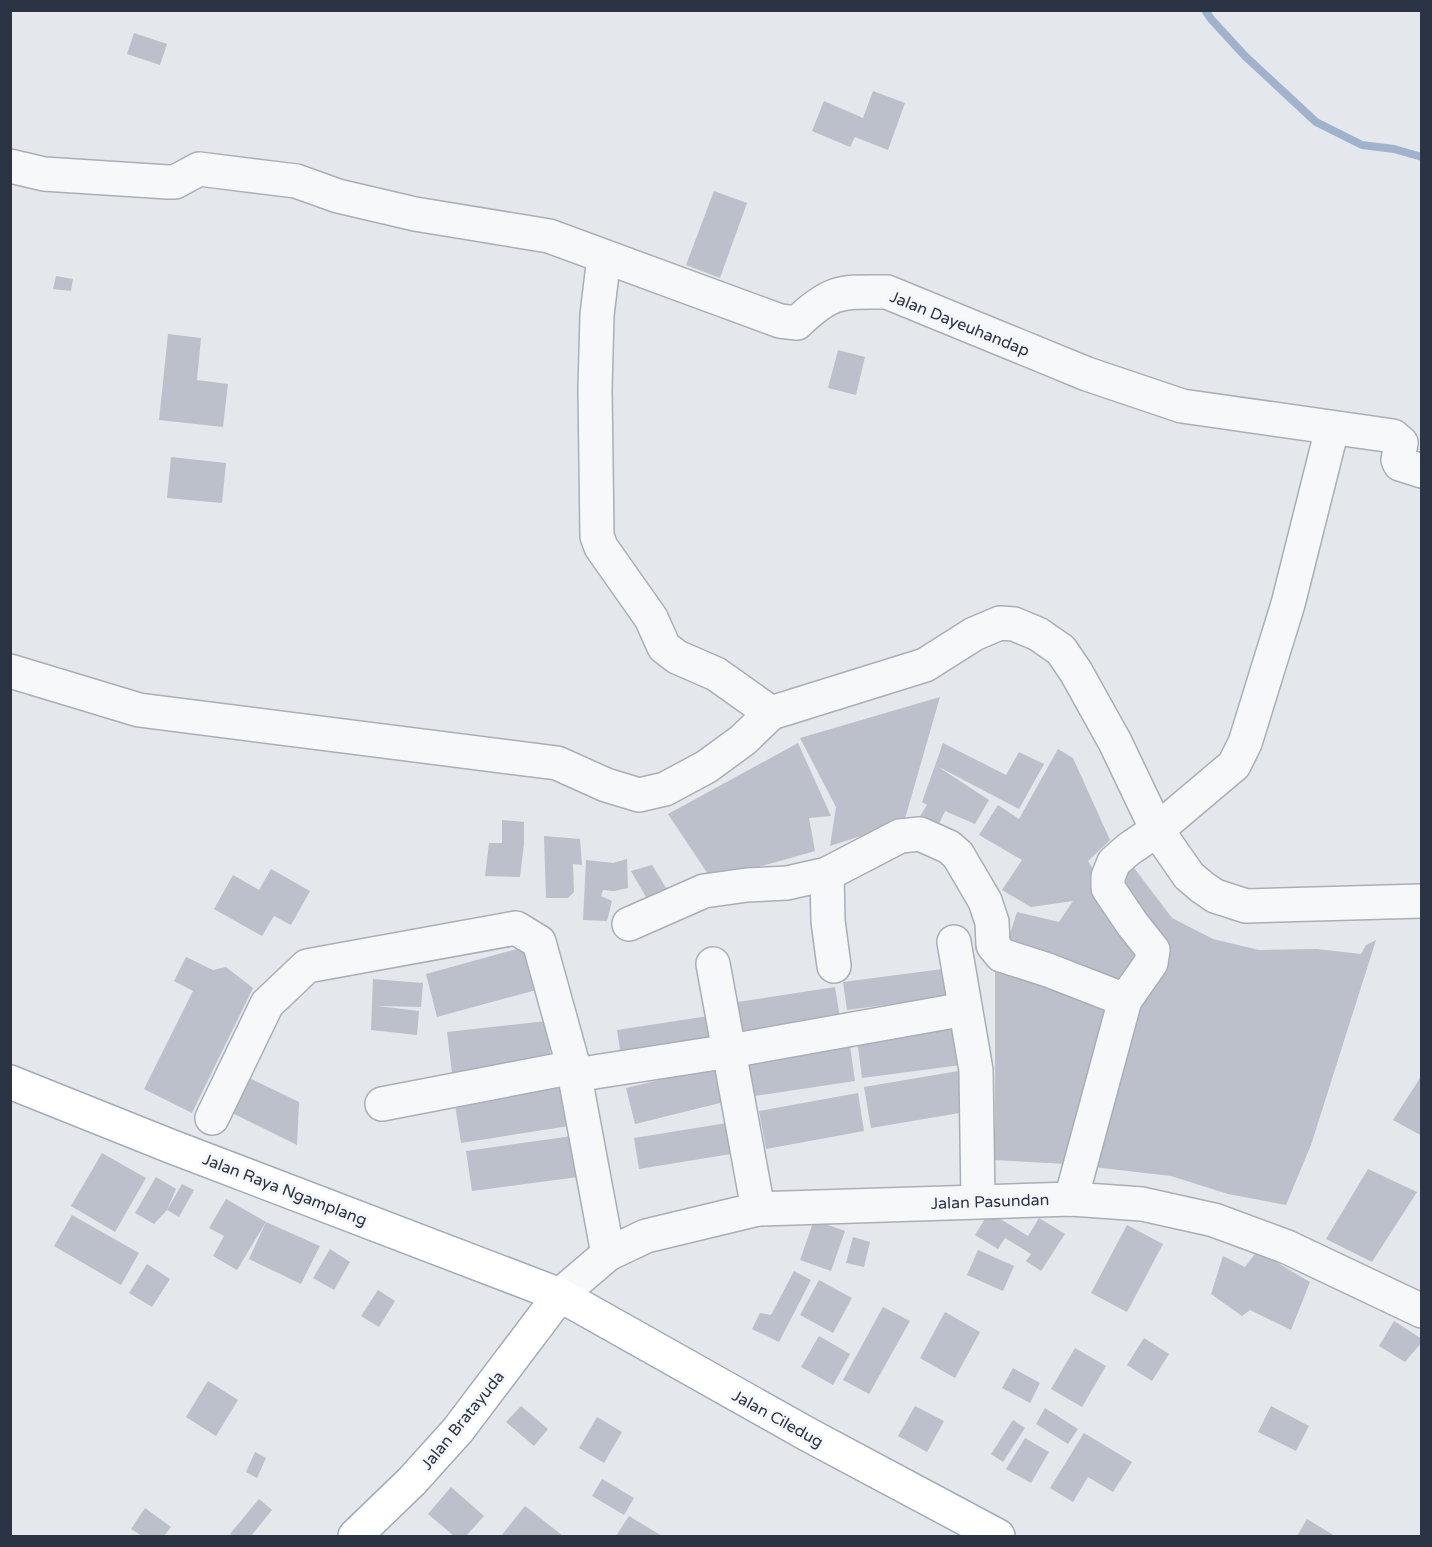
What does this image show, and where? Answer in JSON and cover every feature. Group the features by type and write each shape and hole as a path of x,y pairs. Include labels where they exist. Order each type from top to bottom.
{"main road":[{"name":"Jalan Raya Ngamplang","path":"10,1082 170,1146 560,1295"},
{"name":"Jalan Bratayuda","path":"355,1536 412,1481 458,1430 560,1295"},
{"name":"Jalan Ciledug","path":"560,1295 807,1434 998,1536"}],"street":[{"name":"Jalan Dayeuhandap","path":"10,166 44,174 168,182 175,182 199,169 296,181 338,196 415,214 549,236 780,321 797,323 829,297 852,291 887,292 922,304 945,316 1087,374 1182,406 1393,436 1401,443 1400,464 1422,471"},
{"path":"604,257 597,315 595,389 597,536 602,547 651,618 664,647 677,657 716,674 771,713"},
{"path":"1071,1199 1125,1000 1151,963 1153,950 1133,925 1107,884 1114,862 1234,765 1245,743 1288,604 1332,429"},
{"path":"10,671 139,710 557,763 606,785 639,795 666,789 706,767 743,740 771,713 925,665 983,630 1000,623 1014,624 1038,634 1061,650 1076,672 1114,742 1145,838 1215,896 1246,906 1422,901"},
{"path":"629,924 704,891 747,885 787,883 827,874 900,836 920,834 950,847 958,855 984,902 992,922 993,945 1001,955 1048,970 1125,1000"},
{"path":"827,874 828,921 834,966"},
{"path":"212,1118 267,1004 307,966 516,928 539,942 574,1071 608,1254"},
{"path":"954,942 976,1070 978,1202"},
{"path":"714,964 758,1209"},
{"path":"382,1104 574,1071 730,1051 965,1009"},
{"name":"Jalan Pasundan","path":"560,1295 608,1254 646,1236 758,1209 1071,1199 1142,1204 1214,1220 1287,1247 1422,1311"}],"building":[{"path":"134,33 167,44 160,65 127,54"},
{"path":"873,91 905,103 888,150 855,137 850,147 812,131 824,101 863,118"},
{"path":"714,191 747,203 720,278 686,265"},
{"path":"56,276 73,279 71,291 53,289"},
{"path":"168,334 201,338 197,380 228,384 223,427 159,420"},
{"path":"838,350 865,357 856,395 828,388"},
{"path":"171,457 226,463 222,503 167,498"},
{"path":"940,697 904,822 830,846 836,807 800,738"},
{"path":"798,743 831,816 809,818 815,851 712,880 668,814"},
{"path":"943,743 1006,775 1019,752 1044,764 1019,809 937,766 989,800 975,824 945,811 935,833 914,826 927,805 922,802"},
{"path":"1058,749 1073,758 1110,840 1088,861 1139,945 1123,989 1008,940 1017,912 1059,922 1073,901 1031,907 1002,890 1022,860 979,835 998,805 1019,819"},
{"path":"502,820 524,822 520,877 485,876 489,843 502,843"},
{"path":"544,836 580,839 582,865 573,864 574,892 568,898 546,898"},
{"path":"627,859 628,888 614,891 603,890 601,896 612,901 607,921 583,920 586,860 613,863"},
{"path":"1128,860 1172,918 1213,939 1259,950 1317,949 1361,954 1366,945 1376,940 1311,1145 1286,1205 1228,1194 1171,1176 1093,1167 1133,1007 1162,964 1115,887"},
{"path":"652,865 671,896 650,904 631,871"},
{"path":"271,869 310,891 291,925 274,916 262,936 214,909 233,875 259,890"},
{"path":"524,947 536,990 437,1017 426,974"},
{"path":"186,957 213,970 226,967 253,988 192,1113 144,1089 193,991 174,981"},
{"path":"995,966 1106,1010 1067,1164 993,1160"},
{"path":"950,968 953,996 847,1010 843,982"},
{"path":"373,979 423,983 421,1007 378,1006 419,1011 417,1035 371,1030"},
{"path":"835,987 841,1024 737,1040 731,1003"},
{"path":"715,1015 720,1048 622,1063 617,1030"},
{"path":"547,1021 552,1069 453,1081 447,1032"},
{"path":"956,1025 961,1065 862,1078 857,1039"},
{"path":"849,1039 855,1081 748,1097 743,1055"},
{"path":"721,1065 728,1101 635,1124 626,1088"},
{"path":"964,1070 971,1111 871,1128 864,1087"},
{"path":"562,1075 569,1126 461,1143 453,1092"},
{"path":"1422,1075 1422,1136 1393,1120"},
{"path":"245,1076 299,1102 297,1145 228,1111"},
{"path":"858,1093 864,1131 766,1149 759,1111"},
{"path":"733,1122 737,1153 639,1169 634,1138"},
{"path":"572,1136 578,1177 472,1191 466,1151"},
{"path":"102,1153 146,1178 115,1232 71,1206"},
{"path":"1368,1169 1417,1192 1372,1262 1326,1239"},
{"path":"156,1177 176,1189 167,1210 154,1224 135,1213"},
{"path":"182,1184 194,1190 179,1217 167,1210"},
{"path":"226,1199 266,1222 237,1270 213,1256 224,1236 209,1228"},
{"path":"989,1212 1028,1236 1039,1218 1065,1234 1041,1271 1026,1261 1031,1254 1005,1238 998,1249 975,1235"},
{"path":"72,1215 139,1253 121,1285 54,1246"},
{"path":"814,1220 845,1231 831,1271 800,1260"},
{"path":"266,1222 320,1246 301,1284 249,1259"},
{"path":"1127,1225 1163,1244 1127,1312 1091,1293"},
{"path":"853,1237 870,1242 864,1267 846,1263"},
{"path":"330,1249 350,1262 334,1290 313,1278"},
{"path":"978,1250 1014,1266 1003,1291 967,1275"},
{"path":"1257,1251 1310,1282 1291,1330 1250,1310 1242,1316 1211,1294 1223,1256 1245,1267"},
{"path":"147,1264 170,1279 152,1307 129,1293"},
{"path":"794,1271 811,1280 779,1342 752,1329 760,1313 771,1315"},
{"path":"819,1280 852,1298 833,1333 800,1315"},
{"path":"378,1290 395,1301 379,1327 361,1316"},
{"path":"883,1307 910,1321 869,1394 843,1380"},
{"path":"945,1312 980,1332 955,1378 920,1358"},
{"path":"1394,1321 1422,1339 1405,1362 1379,1346"},
{"path":"819,1336 850,1354 833,1385 801,1367"},
{"path":"1144,1338 1169,1354 1152,1381 1127,1365"},
{"path":"1075,1348 1106,1366 1082,1407 1051,1389"},
{"path":"1013,1368 1040,1383 1030,1403 1002,1388"},
{"path":"208,1381 238,1400 216,1436 186,1417"},
{"path":"521,1406 548,1429 534,1446 506,1422"},
{"path":"915,1406 944,1421 927,1452 898,1436"},
{"path":"1271,1406 1309,1426 1296,1451 1258,1432"},
{"path":"1045,1408 1078,1429 1068,1444 1036,1424"},
{"path":"597,1417 622,1432 604,1463 579,1448"},
{"path":"1013,1420 1025,1428 1003,1462 991,1454"},
{"path":"1084,1433 1132,1462 1113,1492 1088,1477 1073,1502 1050,1488"},
{"path":"1025,1438 1049,1452 1031,1483 1006,1469"},
{"path":"255,1452 266,1458 257,1478 246,1472"},
{"path":"602,1479 634,1498 624,1515 592,1496"},
{"path":"451,1487 484,1516 466,1536 454,1536 428,1514"},
{"path":"259,1499 272,1510 251,1536 230,1534"},
{"path":"525,1506 563,1536 501,1536"},
{"path":"145,1508 171,1527 164,1536 142,1536 131,1529"},
{"path":"629,1516 662,1536 616,1536"},
{"path":"1307,1519 1335,1536 1297,1536"}],"waterway":[{"path":"1205,10 1245,56 1316,122 1362,145 1394,149 1422,157"}]}
